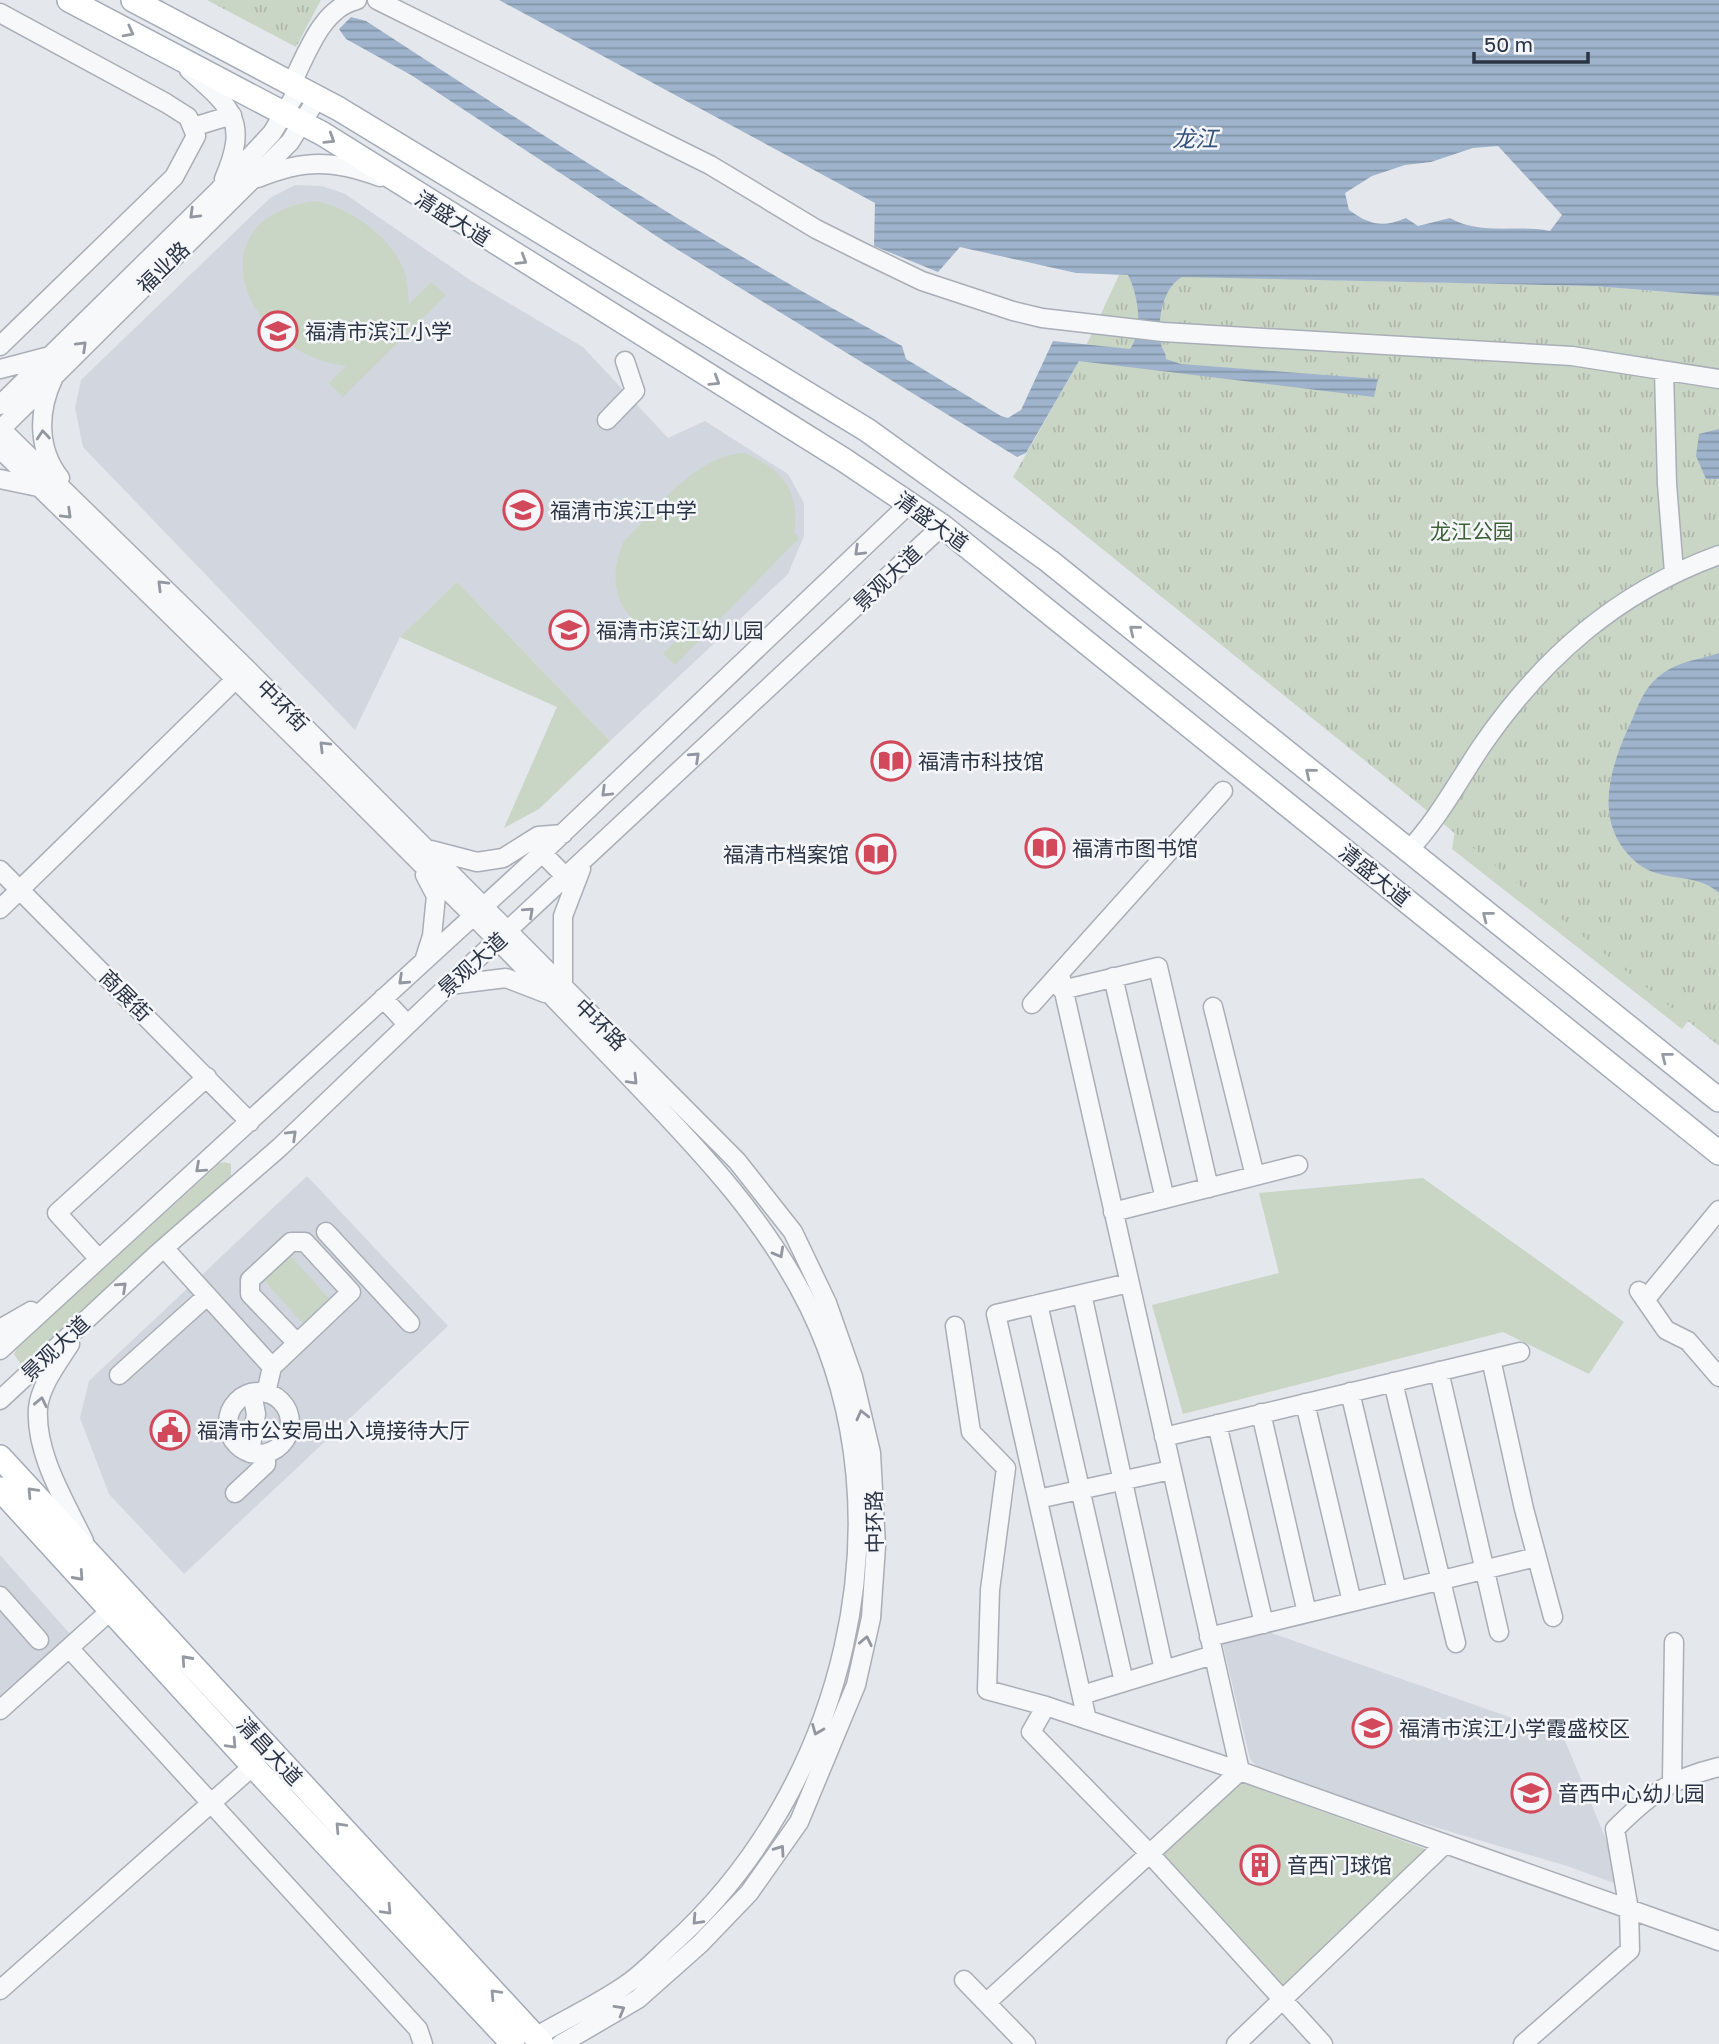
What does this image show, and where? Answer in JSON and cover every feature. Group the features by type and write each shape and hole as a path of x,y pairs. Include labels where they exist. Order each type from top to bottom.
{"main road":[{"name":"清盛大道","path":"69,0 293,118 942,526 1719,1153"},
{"name":"清盛大道","path":"133,0 303,89 867,430 1049,561 1407,852 1719,1100"},
{"name":"清昌大道","path":"0,1457 538,2040"},
{"name":"清昌大道","path":"0,1489 253,1766 513,2044"}],"street":[{"name":"福业路","path":"0,405 52,363 252,181 290,142 293,118 328,16 344,3 357,0"},
{"path":"377,0 710,165 816,229 922,281 960,296 1042,318 1132,330 1572,356 1719,379"},
{"path":"0,13 166,103 188,117 196,136 174,177 0,346"},
{"path":"164,50 212,90 232,115 237,132 235,149 218,191"},
{"path":"193,127 232,115"},
{"name":"福业路","path":"0,429 52,363 272,133 293,118"},
{"path":"252,181 307,163 360,170 402,186"},
{"path":"607,420 635,391 625,361"},
{"path":"0,369 52,363 41,417 44,447 57,473 89,513"},
{"path":"1664,371 1667,484 1674,572"},
{"name":"中环街","path":"0,429 89,513 241,673 557,990"},
{"name":"中环街","path":"0,449 241,673"},
{"path":"0,480 39,487"},
{"name":"景观大道","path":"0,1350 563,834 909,504"},
{"name":"景观大道","path":"0,1400 164,1248 280,1147 407,1024 942,526"},
{"path":"1407,852 1450,798 1507,711 1548,663 1604,616 1674,572 1719,555"},
{"path":"0,909 241,673"},
{"path":"1032,1004 1061,982 1223,790"},
{"path":"419,852 477,862 503,858 538,836 563,834"},
{"path":"419,852 436,896 432,936 425,960"},
{"path":"542,853 566,878"},
{"path":"449,985 506,978 557,990 563,916 585,860"},
{"name":"商展街","path":"0,870 250,1122"},
{"path":"1061,982 1113,978 1158,967 1209,1188"},
{"path":"1113,978 1165,1199"},
{"path":"1061,982 1240,1771"},
{"name":"中环路","path":"538,2040 627,1985 688,1930 736,1878 780,1813 836,1685 850,1616 857,1549 855,1458 837,1381 811,1310 774,1244 722,1173 557,990"},
{"name":"中环路","path":"557,990 737,1161 793,1232 827,1303 853,1377 871,1453 876,1546 870,1618 856,1685 799,1822 749,1893 700,1944 638,1999 561,2044"},
{"path":"383,998 407,1024"},
{"path":"1213,1007 1255,1176"},
{"path":"99,1259 57,1213 207,1077"},
{"path":"1113,1212 1298,1165"},
{"path":"1719,1210 1642,1296 1666,1330 1688,1341 1719,1377"},
{"path":"326,1232 410,1323"},
{"path":"297,1343 250,1294 250,1280 291,1242 305,1242 351,1292"},
{"path":"164,1248 272,1367"},
{"path":"258,1453 256,1414 259,1393 272,1367 367,1277"},
{"path":"1087,1720 996,1314 1129,1283"},
{"path":"0,1329 61,1293"},
{"path":"1082,1294 1164,1670"},
{"path":"119,1375 207,1296"},
{"path":"1038,1304 1124,1682"},
{"path":"87,1319 54,1368 38,1406 39,1431 52,1474 92,1557"},
{"path":"955,1326 971,1432 1006,1468 990,1590 987,1690 1046,1706 1240,1771 1719,1941"},
{"path":"1164,1437 1520,1352"},
{"path":"1491,1359 1536,1558 1553,1617"},
{"path":"1438,1371 1499,1632"},
{"path":"1392,1382 1439,1581 1457,1643"},
{"path":"1350,1392 1397,1591"},
{"path":"258,1453 282,1444 290,1426 286,1408 259,1393"},
{"path":"235,1493 266,1464 258,1453 236,1444 228,1425 234,1405 259,1393"},
{"path":"1305,1403 1352,1602"},
{"path":"1261,1413 1307,1613"},
{"path":"1217,1424 1264,1624"},
{"path":"1038,1499 1171,1470"},
{"path":"0,1498 34,1526"},
{"path":"1082,1696 1164,1670 1211,1646 1264,1624 1536,1558"},
{"path":"0,1596 39,1640"},
{"path":"0,1710 110,1611"},
{"path":"1672,1782 1674,1642"},
{"path":"69,1648 418,2029 423,2044"},
{"path":"1046,1706 1031,1732 1150,1854 1284,1998 1323,2044"},
{"path":"0,1990 253,1766"},
{"path":"1523,2044 1630,1950 1629,1910 1615,1829 1654,1792 1672,1782 1719,1767"},
{"path":"986,2003 1240,1771"},
{"path":"1236,2044 1444,1845"},
{"path":"964,1980 1026,2044"}],"shaded area":[{"path":"295,185 322,186 345,194 473,282 583,347 668,438 705,421 788,474 804,503 804,536 788,574 610,741 457,582 400,637 355,730 83,447 75,408 81,380 270,198"},
{"path":"307,1176 448,1326 184,1574 109,1494 80,1418 89,1381"},
{"path":"0,1555 70,1634 0,1695"},
{"name":"福清市滨江小学霞盛校区","path":"1263,1630 1563,1736 1611,1851 1614,1883 1567,1866 1268,1778 1250,1759 1222,1641"}],"green space":[{"path":"207,0 321,0 296,47"},
{"path":"315,201 341,209 353,216 387,243 404,270 409,304 431,282 446,295 343,397 329,383 346,366 311,356 281,338 259,314 246,286 243,258 253,233 276,213"},
{"name":"龙江公园","path":"1119,275 1593,286 1719,296 1719,1046 1013,477 1079,361"},
{"path":"744,453 768,466 786,483 794,505 794,533 799,538 675,665 663,654 677,639 659,635 643,627 631,618 622,605 617,591 618,559 624,541 693,473 726,456"},
{"path":"457,582 610,741 539,809 504,828 557,707 400,637"},
{"path":"1456,825 1697,1009 1682,1029 1452,849"},
{"path":"220,1163 231,1164 231,1176 27,1362 20,1363 14,1354 17,1348"},
{"path":"1423,1178 1624,1322 1589,1374 1503,1332 1183,1414 1152,1305 1279,1273 1259,1193"},
{"path":"288,1253 334,1304 307,1328 261,1277"},
{"path":"1238,1781 1428,1850 1283,1989 1161,1855"}],"water":[{"name":"龙江","path":"499,0 1719,0 1719,296 1593,286 1182,277 1170,289 1162,306 1161,344 1166,359 1181,364 1378,379 1374,397 1079,361 1026,453 1017,457 670,245 411,75 346,39 339,29 351,17 366,21 697,230 902,346 906,359 1001,416 1008,418 1021,410 1053,341 1130,349 1137,332 1138,312 1128,275 1076,273 960,247 938,272 874,246 875,203","holes":["1498,146 1562,215 1550,231 1474,227 1450,218 1418,226 1406,218 1383,224 1370,222 1349,210 1345,193 1372,176 1405,165 1431,162 1473,148"]},
{"path":"1719,429 1719,479 1706,479 1696,456 1699,434"},
{"path":"1719,653 1719,893 1710,886 1656,873 1636,862 1622,847 1613,830 1609,794 1617,756 1648,688 1671,668"}],"place":[{"name":"福清市滨江小学","path":"278,331"},
{"name":"福清市滨江中学","path":"523,510"},
{"name":"福清市滨江幼儿园","path":"569,630"},
{"name":"福清市科技馆","path":"891,761"},
{"name":"福清市图书馆","path":"1045,848"},
{"name":"福清市档案馆","path":"876,854"},
{"name":"福清市公安局出入境接待大厅","path":"170,1430"},
{"name":"福清市滨江小学霞盛校区","path":"1372,1728"},
{"name":"音西中心幼儿园","path":"1531,1793"},
{"name":"音西门球馆","path":"1260,1865"}]}
